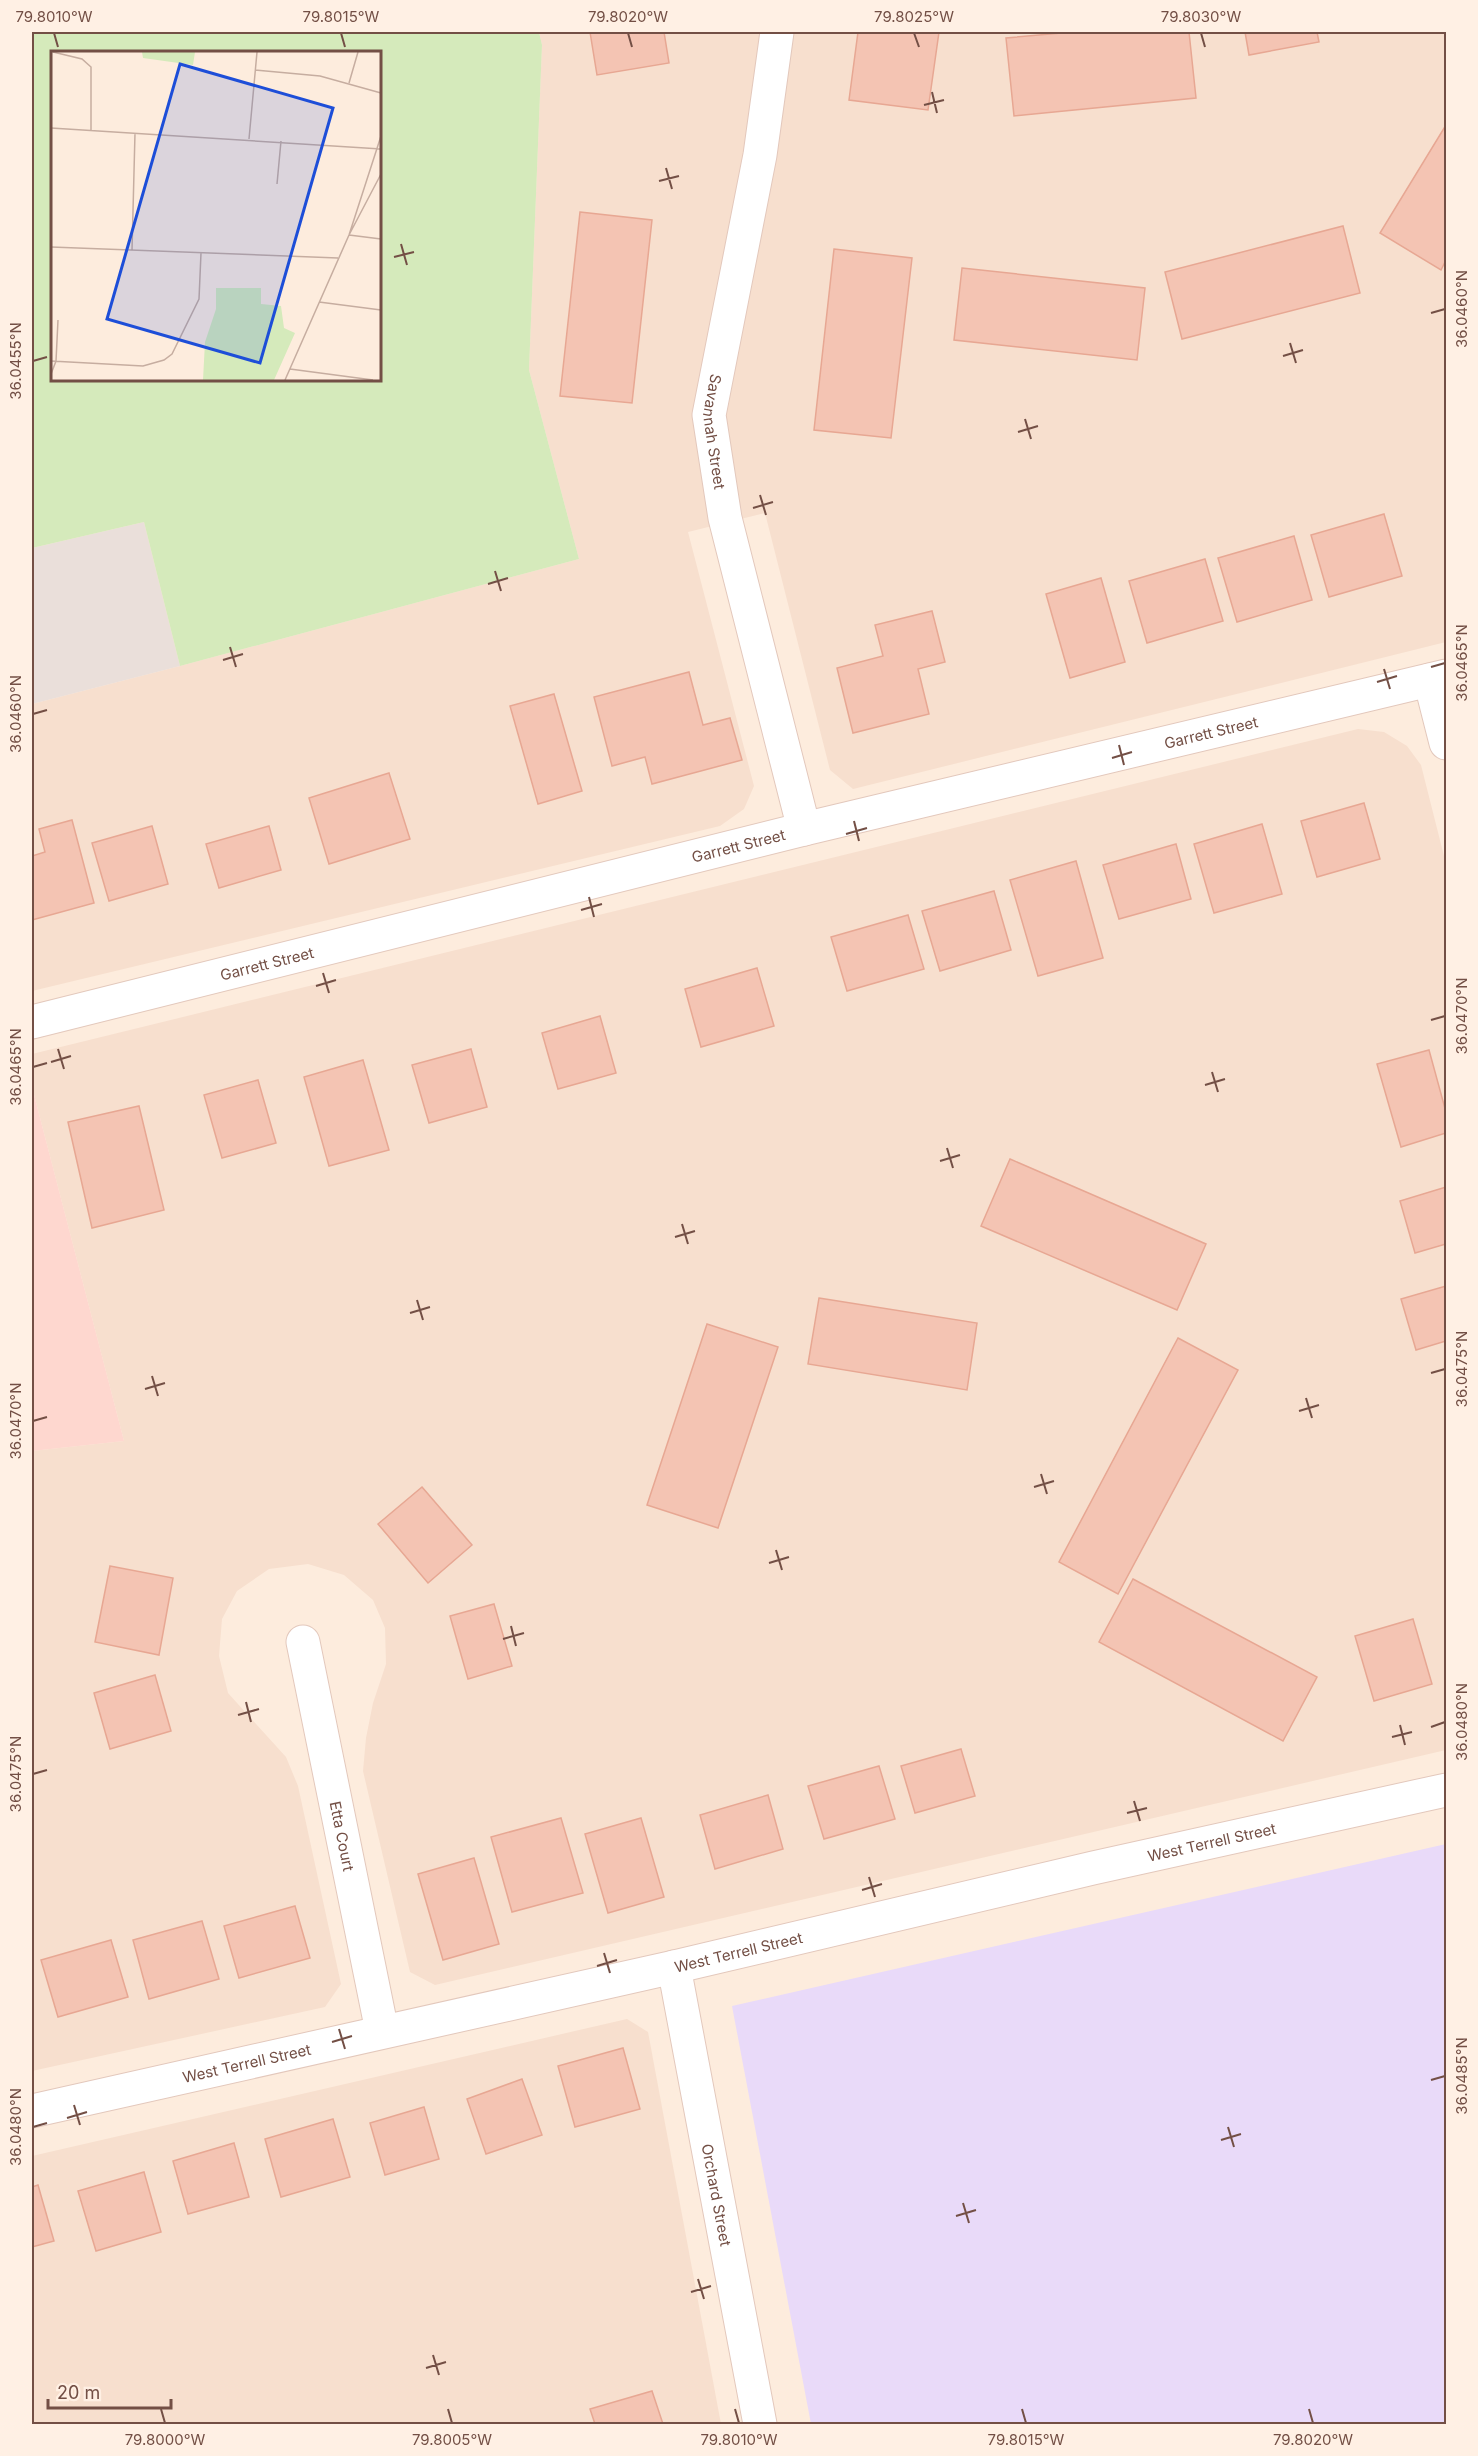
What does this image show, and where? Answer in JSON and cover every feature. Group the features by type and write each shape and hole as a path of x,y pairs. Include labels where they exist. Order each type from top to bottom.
{"street":[{"name":"Savannah Street","path":"777,32 763,137 709,415 725,518 804,829"},
{"name":"Garrett Street","path":"32,1022 804,829 1438,678"},
{"path":"1438,678 1446,743"},
{"name":"Etta Court","path":"303,1642 382,2031"},
{"name":"West Terrell Street","path":"32,2111 1446,1790"},
{"name":"Orchard Street","path":"674,1967 760,2424"}],"shaded area":[{"path":"539,32 1446,32 1446,642 853,789 830,770 765,513 688,532 754,786 744,809 720,826 32,991 32,704 579,559 529,370 542,45"},
{"path":"144,522 180,666 32,704 32,548"},
{"path":"1358,729 1384,732 1407,746 1421,765 1446,864 1446,1750 435,1985 410,1972 363,1771 366,1738 373,1703 386,1664 385,1628 373,1600 344,1575 308,1564 269,1569 237,1591 222,1619 219,1656 228,1693 286,1757 298,1786 341,1984 325,2007 32,2071 32,1451 124,1441 32,1087 32,1054"},
{"path":"32,1087 124,1441 32,1451"},
{"path":"1446,1844 1446,2424 811,2424 732,2006"},
{"path":"627,2019 648,2032 721,2424 32,2424 32,2156"}],"green space":[{"path":"32,32 539,32 542,45 529,370 579,559 180,666 144,522 32,548"}],"building":[{"path":"590,32 664,32 669,63 597,75"},
{"path":"858,32 939,32 928,110 849,100"},
{"path":"1073,32 1189,32 1196,98 1014,116 1006,38"},
{"path":"1245,32 1317,32 1319,42 1249,55"},
{"path":"1446,125 1446,260 1441,270 1380,233"},
{"path":"580,212 652,220 632,403 560,396"},
{"path":"1343,226 1360,293 1182,339 1165,272"},
{"path":"834,249 912,258 891,438 814,430"},
{"path":"962,268 1145,288 1137,360 954,340"},
{"path":"1384,514 1402,576 1329,597 1311,535"},
{"path":"1294,536 1312,600 1237,622 1218,558"},
{"path":"1205,559 1223,621 1147,643 1129,581"},
{"path":"1101,578 1125,662 1070,678 1046,594"},
{"path":"932,611 945,662 918,669 929,714 853,733 837,668 883,656 875,625"},
{"path":"689,672 703,725 730,718 742,760 652,784 645,757 612,766 594,697"},
{"path":"554,694 582,791 538,804 510,706"},
{"path":"389,773 410,839 329,864 309,798"},
{"path":"1364,803 1380,859 1317,877 1301,821"},
{"path":"72,820 94,903 32,920 32,856 45,852 39,829"},
{"path":"1262,824 1282,894 1214,913 1194,844"},
{"path":"152,826 168,884 109,901 92,843"},
{"path":"269,826 281,870 219,888 206,844"},
{"path":"1176,844 1191,899 1119,919 1103,865"},
{"path":"1076,861 1103,958 1038,976 1010,880"},
{"path":"994,891 1011,950 940,971 922,911"},
{"path":"908,915 924,969 847,991 831,937"},
{"path":"757,968 774,1026 701,1047 685,989"},
{"path":"600,1016 616,1073 558,1089 542,1033"},
{"path":"471,1049 487,1107 429,1123 412,1065"},
{"path":"1429,1050 1446,1112 1446,1133 1401,1147 1377,1064"},
{"path":"363,1060 389,1150 329,1166 304,1077"},
{"path":"258,1080 276,1143 222,1158 204,1095"},
{"path":"139,1106 164,1210 92,1228 68,1122"},
{"path":"1010,1159 1206,1244 1177,1310 981,1226"},
{"path":"1446,1187 1446,1244 1415,1253 1400,1201"},
{"path":"1446,1286 1446,1341 1416,1350 1401,1299"},
{"path":"819,1298 977,1323 967,1390 808,1364"},
{"path":"707,1324 778,1347 718,1528 647,1505"},
{"path":"1178,1338 1238,1370 1118,1594 1059,1562"},
{"path":"422,1487 472,1545 428,1583 378,1524"},
{"path":"110,1566 173,1578 159,1655 95,1642"},
{"path":"1133,1579 1317,1677 1283,1741 1099,1642"},
{"path":"494,1604 512,1666 468,1679 450,1616"},
{"path":"1413,1619 1432,1684 1374,1701 1355,1636"},
{"path":"155,1675 171,1731 110,1749 94,1693"},
{"path":"961,1749 975,1796 915,1813 901,1766"},
{"path":"879,1766 895,1819 824,1839 808,1786"},
{"path":"768,1795 783,1849 715,1869 700,1815"},
{"path":"561,1818 583,1893 512,1912 491,1837"},
{"path":"641,1818 664,1897 608,1913 585,1834"},
{"path":"474,1858 499,1944 443,1960 418,1874"},
{"path":"295,1906 310,1958 239,1978 224,1926"},
{"path":"202,1921 219,1979 149,1999 133,1940"},
{"path":"111,1940 128,1997 58,2017 41,1960"},
{"path":"623,2048 640,2109 575,2127 558,2066"},
{"path":"522,2079 542,2135 486,2154 467,2099"},
{"path":"424,2107 439,2159 385,2175 370,2123"},
{"path":"333,2119 350,2177 281,2197 265,2139"},
{"path":"234,2143 249,2197 188,2214 173,2161"},
{"path":"144,2172 161,2232 96,2251 78,2191"},
{"path":"38,2185 54,2241 32,2247 32,2187"},
{"path":"652,2391 663,2424 595,2424 590,2409"}]}
